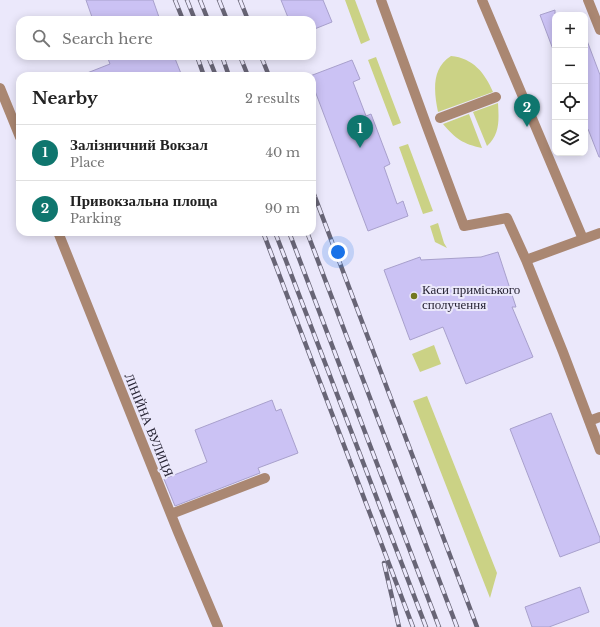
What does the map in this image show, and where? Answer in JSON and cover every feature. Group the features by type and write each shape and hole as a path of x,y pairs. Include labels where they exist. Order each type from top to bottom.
{"street":[{"path":"381,0 464,226 507,218 526,260 600,450"},
{"path":"482,0 583,239"},
{"path":"588,0 600,30"},
{"path":"0,88 16,127"},
{"path":"440,118 496,97"},
{"path":"526,260 600,233"},
{"name":"ЛІНІЙНА ВУЛИЦЯ","path":"60,236 218,627"},
{"path":"589,421 600,417"},
{"path":"171,514 265,478"}],"green space":[{"path":"345,0 355,0 370,40 361,44"},
{"path":"451,56 459,57 472,63 482,73 493,92 438,112 435,89 437,74 440,67"},
{"path":"376,57 401,123 393,126 368,60"},
{"path":"498,103 498,126 494,137 487,146 473,112"},
{"path":"469,114 482,148 470,145 460,140 443,124"},
{"path":"408,144 433,211 423,214 399,147"},
{"path":"438,223 447,248 435,242 430,226"},
{"path":"434,345 441,364 420,372 412,354"},
{"path":"427,396 497,573 490,598 413,401"}],"building":[{"path":"86,0 153,0 159,16 92,16"},
{"path":"281,0 323,0 332,22 316,28 316,16 287,16"},
{"path":"555,10 555,12 552,12 552,47 540,15"},
{"path":"588,43 600,75 599,157 588,129"},
{"path":"108,60 176,60 180,72 90,72 110,64"},
{"path":"352,60 360,79 353,82 366,116 371,114 390,164 384,167 397,204 403,201 408,216 368,231 316,94 316,74"},
{"path":"498,252 516,307 512,307 533,357 466,384 443,327 410,340 384,270 420,257 421,260 481,257"},
{"path":"272,400 276,411 281,409 298,453 258,468 260,473 175,506 164,479 207,462 195,430"},
{"path":"551,413 600,538 600,542 560,557 510,429"},
{"path":"580,587 589,612 549,627 532,627 525,607"}],"railway":[{"path":"175,0 181,16"},
{"path":"187,0 193,16"},
{"path":"200,0 206,16"},
{"path":"219,0 225,16"},
{"path":"240,0 246,16"},
{"path":"198,60 203,72"},
{"path":"210,60 214,72"},
{"path":"223,60 228,72"},
{"path":"242,60 246,72"},
{"path":"263,60 267,72"},
{"path":"316,200 477,627"},
{"path":"265,236 413,627"},
{"path":"277,236 426,627"},
{"path":"291,236 439,627"},
{"path":"309,236 457,627"},
{"path":"384,563 399,627"}],"place":[{"name":"Привокзальна площа","path":"527,127"},
{"name":"Залізничний Вокзал","path":"360,148"},
{"name":"Каси приміського сполучення","path":"414,296"}]}
